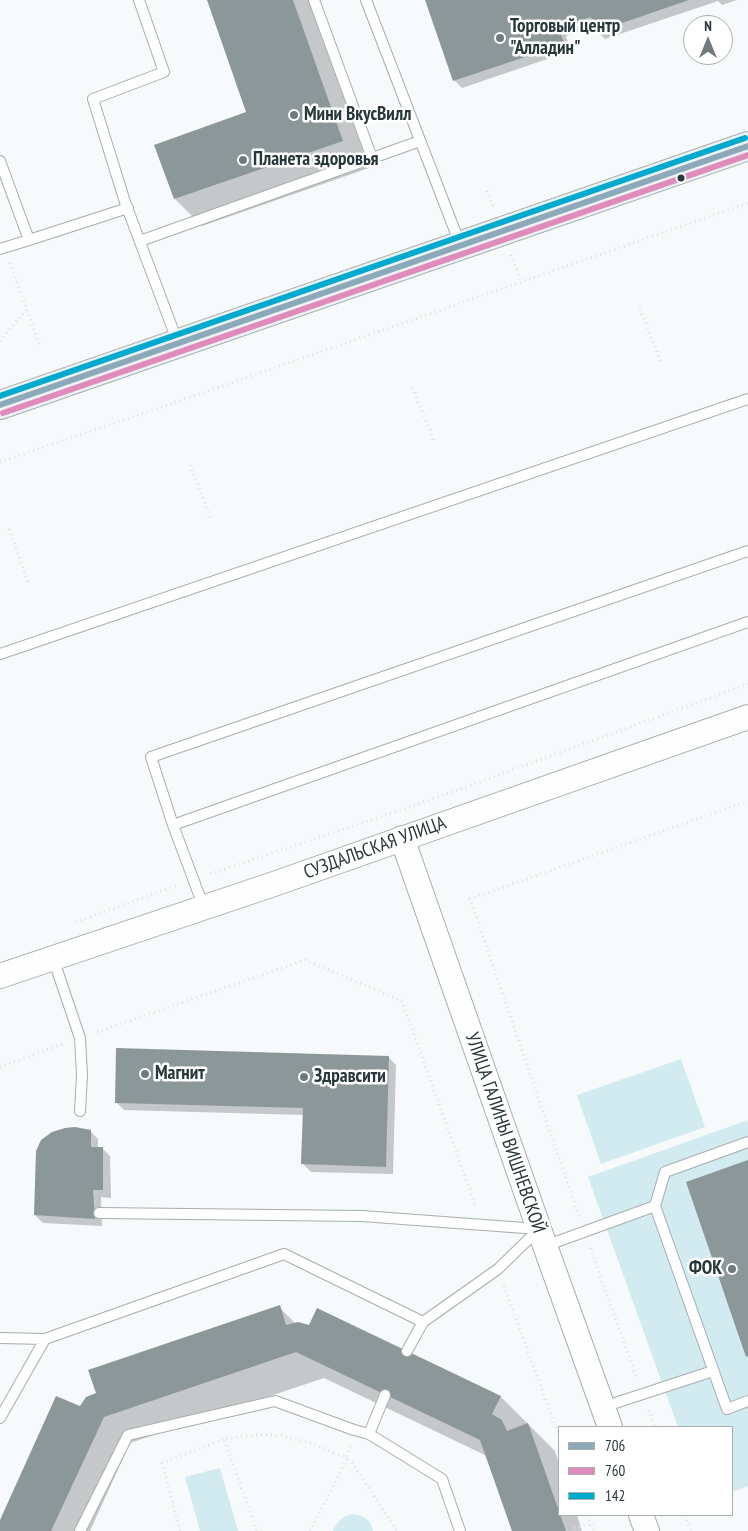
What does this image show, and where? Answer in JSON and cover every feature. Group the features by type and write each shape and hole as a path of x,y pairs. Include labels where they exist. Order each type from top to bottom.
{"main road":[{"path":"0,405 748,146"}],"street":[{"name":"СУЗДАЛЬСКАЯ УЛИЦА","path":"0,976 204,908 748,717"},
{"name":"УЛИЦА ГАЛИНЫ ВИШНЕВСКОЙ","path":"402,838 606,1417"},
{"path":"641,1516 647,1531"}],"lane":[{"path":"139,0 164,72 93,99 128,208 178,343"},
{"path":"314,0 372,158"},
{"path":"366,0 460,245"},
{"path":"140,241 420,141"},
{"path":"0,161 29,240"},
{"path":"2,249 128,208"},
{"path":"0,654 748,399"},
{"path":"204,908 173,825 151,757 748,551"},
{"path":"173,825 748,622"},
{"path":"53,958 80,1038 82,1074 80,1111"},
{"path":"748,1142 665,1172 655,1206 727,1409 748,1402"},
{"path":"99,1213 362,1216 483,1225 542,1237 584,1232 655,1206"},
{"path":"408,1351 423,1322 542,1237"},
{"path":"0,1338 45,1339 284,1254 423,1322"},
{"path":"0,1418 45,1339"},
{"path":"606,1417 643,1394 713,1371"},
{"path":"369,1434 385,1394"},
{"path":"80,1531 128,1435 275,1401 369,1434 442,1479 460,1531"}],"path":[{"path":"0,462 748,203"},
{"path":"2,249 40,346"},
{"path":"0,341 26,309"},
{"path":"640,309 662,364"},
{"path":"412,388 435,442"},
{"path":"190,465 212,519"},
{"path":"9,529 28,582"},
{"path":"74,923 430,800 748,684"},
{"path":"655,1426 584,1232 470,899 748,801"},
{"path":"0,1067 305,960 402,1001 483,1225"},
{"path":"498,1269 558,1433"},
{"path":"310,1531 347,1458 354,1430"},
{"path":"180,1531 162,1462 224,1439 252,1435 280,1435 314,1444 347,1458 385,1510 397,1531"},
{"path":"224,1439 257,1531"},
{"path":"588,1516 594,1531"},
{"path":"685,1516 691,1531"},
{"path":"574,1528 592,1524"}],"shaded area":[{"path":"681,1059 705,1127 601,1164 577,1095"},
{"path":"748,1120 748,1486 733,1492 733,1426 678,1426 588,1177"},
{"path":"220,1468 238,1531 200,1531 185,1477"},
{"path":"352,1514 359,1515 370,1522 373,1531 333,1531 340,1520"}],"building":[{"path":"207,0 293,0 343,141 174,199 154,145 246,112"},
{"name":"Торговый центр \"Алладин\"","path":"425,0 689,0 596,32 591,17 559,28 564,44 453,81"},
{"path":"116,1048 389,1056 386,1167 301,1164 303,1108 115,1103"},
{"path":"75,1127 91,1130 91,1147 103,1147 103,1190 93,1190 95,1219 34,1215 36,1151 41,1140 52,1132"},
{"name":"ФОК","path":"748,1160 748,1356 746,1357 686,1182"},
{"path":"280,1305 286,1325 298,1322 309,1325 317,1308 501,1396 492,1414 502,1420 507,1431 528,1423 558,1508 558,1516 561,1516 566,1531 512,1531 480,1440 296,1352 104,1417 51,1531 0,1531 0,1520 56,1396 80,1406 86,1397 96,1393 88,1370"}],"transit line":[{"name":"142","path":"0,396 745,138"},
{"name":"706","path":"0,405 748,146"},
{"name":"760","path":"3,413 748,155"}],"place":[{"name":"Торговый центр \"Алладин\"","path":"500,38"},
{"name":"Мини ВкусВилл","path":"294,115"},
{"name":"Планета здоровья","path":"243,160"},
{"name":"Магнит","path":"145,1074"},
{"name":"Здравсити","path":"304,1077"},
{"name":"ФОК","path":"732,1269"}]}
